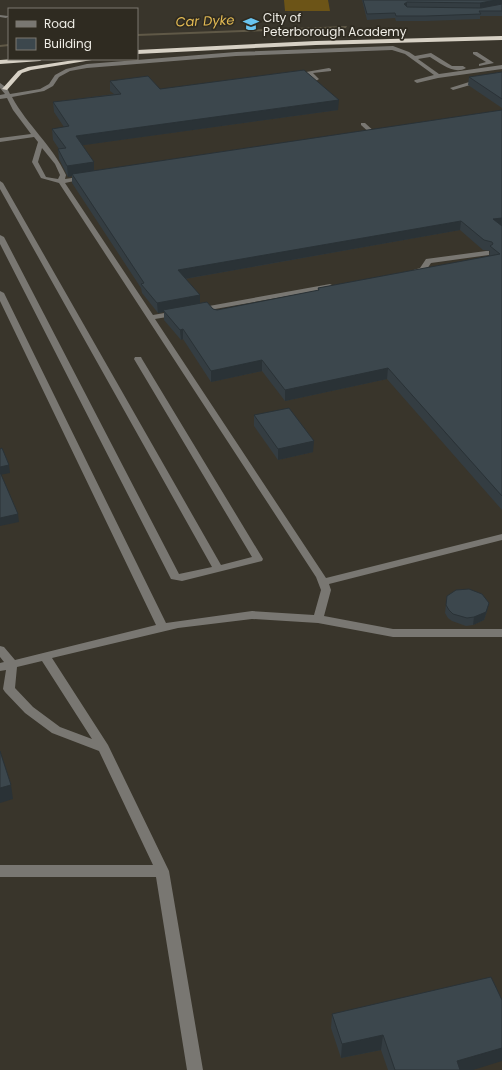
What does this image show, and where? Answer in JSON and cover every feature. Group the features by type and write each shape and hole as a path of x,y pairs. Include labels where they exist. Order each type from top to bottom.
{"highway":[{"path":"138,46 317,38 502,33"},
{"path":"138,52 274,45 502,38"},
{"path":"138,56 274,45"},
{"path":"0,62 27,60"},
{"path":"4,90 20,72 30,68 88,60"}],"street":[{"path":"0,16 6,17"},
{"path":"4,90 42,90 51,85 57,76 68,70 87,66 144,60 384,47 400,49 438,76"},
{"path":"413,58 431,55 449,67 456,69 491,63 475,53"},
{"path":"417,81 438,76 502,67"},
{"path":"316,79 309,72 329,70"},
{"path":"453,88 487,79"},
{"path":"0,97 4,90"},
{"path":"4,90 23,119 58,164 63,175 61,182 323,582 326,590 318,619"},
{"path":"363,124 374,134"},
{"path":"366,135 381,133"},
{"path":"0,140 35,135"},
{"path":"41,142 35,162 44,178 61,182 93,177"},
{"path":"0,183 218,569"},
{"path":"0,237 175,577 182,578 258,559 138,359"},
{"path":"406,273 422,270 428,261 486,253"},
{"path":"151,318 336,285"},
{"path":"0,293 162,626"},
{"path":"323,582 502,537"},
{"path":"6,666 162,626 252,615 318,619 393,633 502,633"},
{"path":"0,650 6,666 9,689 29,710 56,730 104,748"},
{"path":"45,656 104,748 162,871 195,1070"},
{"path":"0,870 162,871"}],"shaded area":[{"path":"284,0 328,0 330,11 285,11"}],"building":[{"path":"363,0 496,0 480,3 407,2 404,4 407,7 481,8 502,4 502,11 479,11 481,14 426,16 396,16 395,13 367,14"},
{"path":"304,70 339,100 76,136 94,162 67,166 58,149 66,148 52,129 69,126 53,102 121,94 110,81 148,76 160,89"},
{"path":"502,72 502,99 469,77"},
{"path":"502,110 502,218 493,219 502,226 502,496 388,368 285,390 262,360 211,371 183,329 180,330 163,310 207,302 213,309 217,310 319,290 318,288 500,254 490,246 493,244 492,242 484,240 461,221 178,270 200,295 157,303 141,284 144,283 72,174"},
{"path":"289,408 314,441 278,449 254,415"},
{"path":"2,448 9,465 0,467 0,449"},
{"path":"0,472 18,514 0,518"},
{"path":"469,589 482,594 489,603 486,612 467,618 453,614 446,605 447,596 456,590"},
{"path":"0,751 11,785 0,788"},
{"path":"491,977 502,1000 502,1048 457,1061 460,1070 395,1070 383,1035 342,1044 332,1014"}],"waterway":[{"name":"Car Dyke","path":"138,35 346,27"},
{"name":"Car Dyke","path":"0,46 8,45"}],"place":[{"name":"City of Peterborough Academy","path":"251,24"}]}
